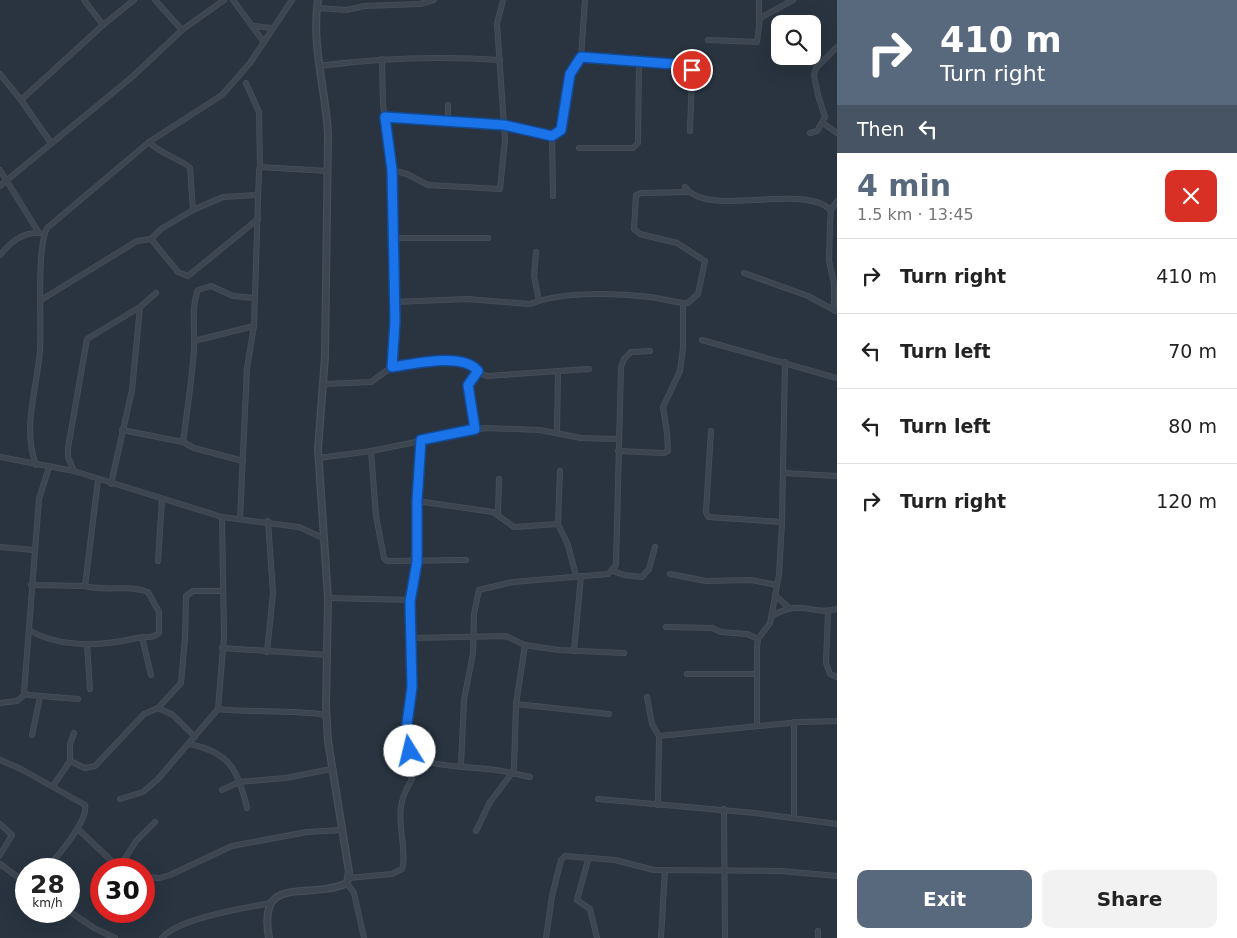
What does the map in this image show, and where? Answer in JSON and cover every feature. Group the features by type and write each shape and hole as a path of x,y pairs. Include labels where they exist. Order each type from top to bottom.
{"street":[{"path":"84,0 103,24"},
{"path":"21,100 103,24 134,0"},
{"path":"155,0 182,30"},
{"path":"0,186 132,77 182,30 224,0"},
{"path":"233,0 263,41"},
{"path":"36,465 32,450 32,401 40,350 45,233 53,222 73,208 149,142 222,95 250,63 292,0"},
{"path":"318,0 316,40 327,112 328,171 324,384 319,416 318,458 328,598 329,655 326,715 331,769 349,867 348,881 354,893 364,938"},
{"path":"317,8 347,10 364,6 428,3 434,0"},
{"path":"392,170 408,174 428,185 498,191 501,186 504,164 504,125 497,24 503,0"},
{"path":"385,117 504,125 552,136 561,130 570,74 581,57 584,0"},
{"path":"708,40 757,42 759,0"},
{"path":"759,22 762,16 792,0"},
{"path":"253,26 272,28"},
{"path":"810,132 818,131 823,123 825,112 818,95 814,75 816,68 837,47"},
{"path":"319,66 382,60 446,57 500,60"},
{"path":"581,57 639,63 686,65 691,67 690,131"},
{"path":"382,60 382,89 392,170 394,302 392,367"},
{"path":"579,148 633,148 638,143 639,63"},
{"path":"0,74 51,143"},
{"path":"240,519 247,368 254,326 260,167 259,112 246,83"},
{"path":"448,106 448,122"},
{"path":"823,123 837,133"},
{"path":"552,136 553,196"},
{"path":"149,142 156,150 183,162 190,168 193,210"},
{"path":"260,167 328,171"},
{"path":"0,170 39,233"},
{"path":"684,187 689,192"},
{"path":"682,304 695,299 698,294 704,261 677,243 636,233 634,229 635,197 641,193 689,192 719,202 758,199 820,202 831,210"},
{"path":"41,300 137,241 151,238 161,229 193,210 220,198 258,195"},
{"path":"836,310 834,283 829,261 831,210 837,201"},
{"path":"151,238 178,272 188,276 258,219"},
{"path":"0,255 17,238 26,234 45,233"},
{"path":"393,238 488,238"},
{"path":"536,252 534,276 539,301"},
{"path":"744,273 808,296 836,310"},
{"path":"183,442 194,341 196,298 200,288 211,286 233,296 254,298"},
{"path":"74,472 68,458 68,448 87,340 140,307 156,293"},
{"path":"394,302 467,299 530,304 539,301 585,295 630,295 676,300 682,304"},
{"path":"618,451 664,453 668,451 663,403 676,383 680,371 683,348 682,304"},
{"path":"111,484 132,390 140,307"},
{"path":"194,341 254,326"},
{"path":"702,340 837,378"},
{"path":"461,765 465,694 474,635 476,596 481,588 513,582 608,574 613,571 616,565 621,367 624,359 631,352 650,350"},
{"path":"324,384 371,382 392,367 444,360 470,363 487,376 589,369"},
{"path":"757,726 756,674 758,639 770,623 772,616 777,585 782,522 785,362"},
{"path":"475,429 468,385 478,371"},
{"path":"557,434 558,371"},
{"path":"318,458 371,451 475,429 520,429 581,438 618,440"},
{"path":"122,430 183,442 194,448 243,461"},
{"path":"710,431 707,516 712,518 782,522"},
{"path":"421,440 417,501 417,562 410,600 412,687 406,731 410,751 418,759 436,764 461,765 530,777"},
{"path":"371,451 376,516 384,558 387,561 417,562 446,559 466,560"},
{"path":"0,457 74,472 222,517 268,521 298,527 323,538"},
{"path":"0,703 17,701 24,694 39,499 49,467"},
{"path":"560,471 558,524 568,545 578,576 574,651"},
{"path":"783,473 837,476"},
{"path":"498,514 499,479"},
{"path":"85,586 98,480"},
{"path":"158,561 162,499"},
{"path":"417,501 480,509 498,514 507,524 514,527 558,524"},
{"path":"120,799 143,792 158,779 218,709 222,648 222,517"},
{"path":"266,652 273,593 268,521"},
{"path":"613,571 642,577 649,569 655,547"},
{"path":"0,548 34,550"},
{"path":"670,574 706,581 751,580 777,585"},
{"path":"28,630 58,642 87,644 124,642 142,637 155,637 161,630 158,607 148,592 136,589 104,590 85,586 31,585"},
{"path":"70,761 85,768 95,766 144,714 158,708 180,683 185,638 186,596 193,592 223,591"},
{"path":"775,595 788,607"},
{"path":"328,598 410,600"},
{"path":"772,616 788,607 813,608 828,612 837,609"},
{"path":"828,612 826,663 830,674 837,677"},
{"path":"666,627 712,628 721,632 747,634 758,639"},
{"path":"411,638 474,635 506,636 525,645 574,651 624,653"},
{"path":"142,637 151,676"},
{"path":"87,644 90,689"},
{"path":"476,831 490,802 514,768 516,704 525,645"},
{"path":"222,648 329,655"},
{"path":"687,674 756,674"},
{"path":"24,694 78,699"},
{"path":"32,735 40,696"},
{"path":"647,697 652,724 659,736 658,805"},
{"path":"516,704 609,714"},
{"path":"158,708 172,715 195,737"},
{"path":"218,709 246,712 307,712 326,715"},
{"path":"659,736 794,722 837,721"},
{"path":"794,722 794,818"},
{"path":"53,786 70,761 70,744 74,733"},
{"path":"189,744 222,755 229,762 239,782 247,808"},
{"path":"0,760 53,786 86,805 86,813 78,829 58,858"},
{"path":"222,790 239,782 286,778 331,769"},
{"path":"162,938 173,928 187,923 271,903 284,892 330,890 348,881 392,874 402,870 403,855 399,810 400,801 412,779"},
{"path":"598,799 724,809 837,824"},
{"path":"724,809 726,870 725,938"},
{"path":"125,858 136,841 155,822"},
{"path":"0,824 12,833 12,837 0,855"},
{"path":"78,829 108,858"},
{"path":"155,878 170,875 232,846 307,832 342,830"},
{"path":"546,938 552,896 563,857 588,860 597,858 648,869 819,873 837,876"},
{"path":"588,860 577,900 590,910 597,938"},
{"path":"0,864 15,875"},
{"path":"661,938 665,870"},
{"path":"269,938 267,916 271,903"},
{"path":"80,918 115,938"},
{"path":"818,931 818,938"}],"route":[{"path":"410,751 406,731 412,687 410,602 418,549 417,501 421,440 475,429 470,410 468,385 478,371 470,363 444,360 392,367 395,321 392,164 387,145 385,117 504,125 552,136 561,130 570,74 573,66 581,57 639,63 686,65 691,67 692,70"}]}
